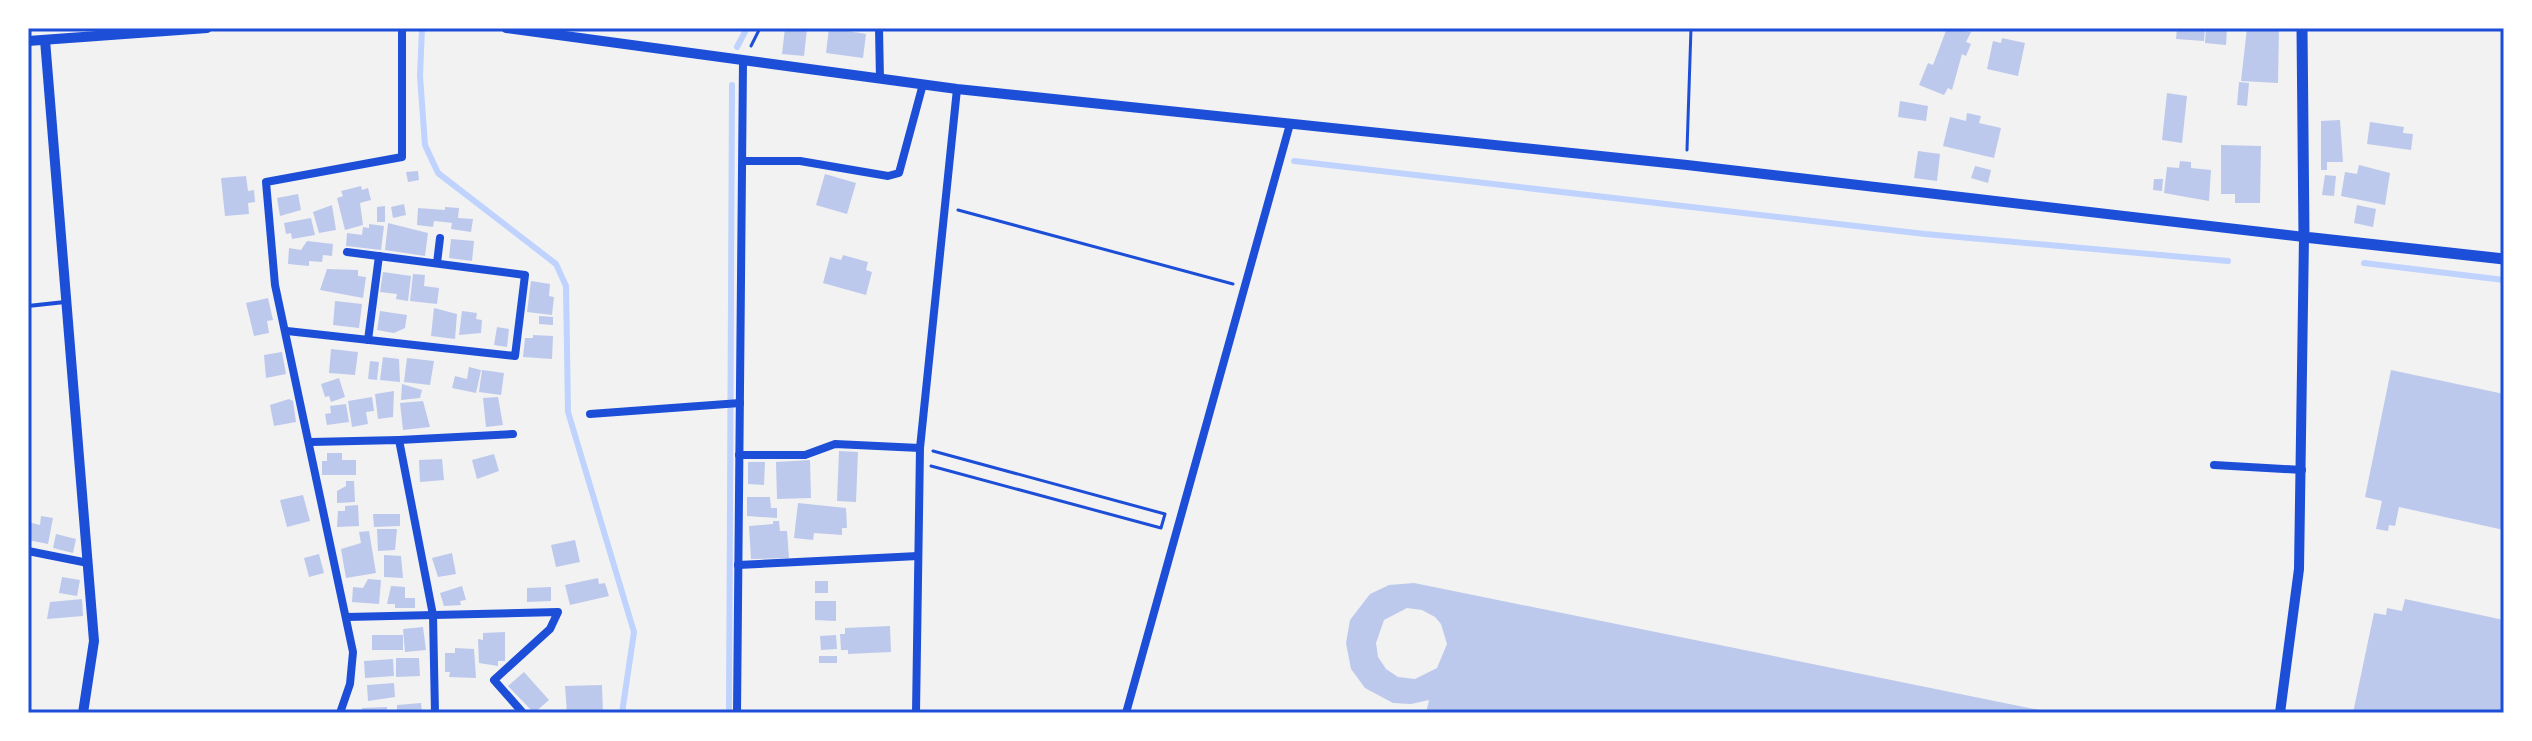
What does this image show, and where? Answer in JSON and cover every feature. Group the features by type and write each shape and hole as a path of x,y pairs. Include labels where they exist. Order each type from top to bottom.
{"main road":[{"path":"2302,28 2304,237 2504,259"}],"street":[{"path":"28,41 207,28"},
{"path":"340,713 350,684 353,652 324,530 311,442 275,285 266,182 402,157 402,28"},
{"path":"506,28 957,89 1687,165 2304,237 2299,569 2280,713"},
{"path":"879,28 880,79"},
{"path":"45,40 94,641 83,713"},
{"path":"737,713 743,62"},
{"path":"743,161 800,161 893,175 903,167 923,84"},
{"path":"916,713 920,448 957,89"},
{"path":"1126,713 1290,124"},
{"path":"437,263 440,238"},
{"path":"287,331 515,356 525,275 347,252"},
{"path":"368,340 379,256"},
{"path":"590,414 740,403"},
{"path":"311,442 513,434"},
{"path":"399,440 433,615 435,713"},
{"path":"739,455 805,455 835,444 920,448"},
{"path":"2214,465 2302,470"},
{"path":"28,551 88,563"},
{"path":"738,565 918,556"},
{"path":"347,617 558,612 550,629 494,680 523,713"}],"lane":[{"path":"28,306 65,302"}],"path":[{"path":"1687,165 1691,28"},
{"path":"945,206 1244,287"},
{"path":"920,448 1165,514 1161,528 920,463"}],"building":[{"path":"785,28 807,29 804,56 782,54"},
{"path":"829,28 866,34 863,58 826,53"},
{"path":"1947,28 1971,32 1966,42 1971,44 1966,56 1962,54 1952,90 1948,88 1944,95 1919,85 1928,63 1933,65"},
{"path":"2177,28 2205,28 2204,41 2176,39"},
{"path":"2206,28 2227,28 2226,45 2205,43"},
{"path":"2247,28 2279,28 2278,83 2241,81"},
{"path":"2002,38 2025,43 2018,76 1987,69 1993,41 2001,43"},
{"path":"2239,82 2249,83 2247,106 2237,105"},
{"path":"2167,93 2187,96 2182,143 2162,140"},
{"path":"1900,101 1928,106 1926,121 1898,117"},
{"path":"1967,113 1981,116 1979,123 2001,128 1994,158 1943,146 1950,117 1966,121"},
{"path":"2340,120 2343,162 2327,162 2327,170 2321,170 2321,121"},
{"path":"2370,122 2404,127 2403,133 2413,134 2411,150 2367,144"},
{"path":"2221,145 2261,146 2260,203 2235,203 2235,194 2221,194"},
{"path":"1918,151 1940,154 1937,181 1914,178"},
{"path":"2180,161 2191,162 2191,168 2211,170 2209,201 2164,193 2167,167 2179,168"},
{"path":"2359,165 2390,173 2385,205 2341,196 2345,172 2357,174"},
{"path":"1975,166 1991,170 1988,183 1971,178"},
{"path":"418,171 419,180 408,182 406,172"},
{"path":"825,174 856,183 847,214 816,205"},
{"path":"2325,175 2336,176 2334,196 2322,195"},
{"path":"246,176 248,191 254,190 255,202 248,203 249,214 225,216 221,178"},
{"path":"2154,179 2163,179 2162,191 2153,190"},
{"path":"361,186 362,190 368,188 371,200 360,203 363,225 345,230 337,198 343,196 341,191"},
{"path":"298,194 301,210 280,216 277,198"},
{"path":"404,204 406,215 393,218 391,207"},
{"path":"332,205 336,230 319,233 313,212"},
{"path":"2357,205 2376,209 2373,227 2354,223"},
{"path":"385,206 385,222 377,222 377,207"},
{"path":"445,207 459,208 458,218 473,219 471,232 451,229 452,223 434,221 433,227 417,225 418,208 445,210"},
{"path":"311,218 315,235 292,239 291,233 286,234 284,223"},
{"path":"388,223 428,233 425,256 385,250"},
{"path":"369,224 384,226 381,250 346,246 347,233 362,235 363,227 369,228"},
{"path":"451,239 474,241 472,261 449,258"},
{"path":"307,241 333,244 332,256 323,255 322,262 309,261 309,266 288,264 289,248 301,250"},
{"path":"843,255 868,262 866,270 872,272 866,295 823,283 830,257 841,260"},
{"path":"327,269 358,270 358,276 366,277 363,298 320,290"},
{"path":"383,272 411,276 408,301 396,299 397,294 380,292"},
{"path":"413,274 425,275 424,286 439,288 437,304 410,301"},
{"path":"531,281 550,284 549,296 554,297 552,315 527,312"},
{"path":"268,298 273,320 267,321 269,333 254,336 246,303"},
{"path":"335,301 362,304 359,328 333,325"},
{"path":"434,308 457,314 455,339 431,336"},
{"path":"380,311 407,315 405,328 394,333 377,330"},
{"path":"462,311 477,313 476,319 482,320 481,333 459,335"},
{"path":"539,316 553,317 553,325 539,324"},
{"path":"497,327 509,329 507,347 494,345"},
{"path":"533,335 553,336 552,359 523,357 525,338 533,338"},
{"path":"331,349 358,352 355,375 329,373"},
{"path":"282,352 286,374 266,378 264,355"},
{"path":"383,357 399,359 400,382 380,380"},
{"path":"407,358 434,361 430,385 404,382"},
{"path":"370,361 379,362 377,380 368,379"},
{"path":"469,367 481,370 476,393 452,388 455,376 467,379"},
{"path":"482,370 504,373 501,395 479,392"},
{"path":"2391,370 2504,394 2504,530 2399,507 2395,526 2389,525 2388,531 2376,529 2382,501 2365,497"},
{"path":"339,378 345,397 331,402 329,396 325,397 321,384"},
{"path":"402,384 422,390 420,398 401,400"},
{"path":"394,391 393,417 378,419 375,394"},
{"path":"372,397 374,411 366,412 368,424 352,427 348,401"},
{"path":"498,397 503,425 486,427 483,398"},
{"path":"289,399 293,401 296,422 274,426 270,405"},
{"path":"423,401 430,427 403,430 400,403"},
{"path":"346,404 349,422 327,425 325,414 331,413 330,406"},
{"path":"839,451 858,452 856,502 837,501"},
{"path":"327,453 342,453 342,460 356,460 356,475 322,475 322,461 327,461"},
{"path":"494,454 499,471 477,479 472,460"},
{"path":"442,459 444,480 420,482 419,460"},
{"path":"810,460 811,498 777,499 776,462"},
{"path":"748,462 765,462 764,485 748,484"},
{"path":"346,481 354,481 355,502 337,503 337,491 346,486"},
{"path":"303,495 310,521 287,527 280,500"},
{"path":"747,497 770,497 771,508 777,508 777,518 747,516"},
{"path":"798,503 846,508 847,528 842,528 842,535 814,533 813,540 794,538"},
{"path":"358,505 359,526 337,527 338,511 345,511 345,506"},
{"path":"373,514 400,514 400,526 374,527"},
{"path":"41,516 53,518 48,544 28,540 28,522 40,525"},
{"path":"773,521 779,521 780,531 787,531 789,558 751,559 749,526 773,524"},
{"path":"377,529 397,529 395,550 378,551"},
{"path":"369,531 376,573 346,578 341,549 361,543 359,532"},
{"path":"56,534 76,539 73,553 53,548"},
{"path":"575,540 580,562 556,567 551,545"},
{"path":"452,553 456,574 438,577 432,558"},
{"path":"319,554 324,573 309,577 304,558"},
{"path":"384,555 401,556 403,578 384,577"},
{"path":"62,577 80,580 77,596 59,593"},
{"path":"598,578 599,584 605,583 609,596 570,605 565,585"},
{"path":"368,579 381,580 379,604 352,602 353,587 363,588"},
{"path":"815,581 828,581 828,593 815,593"},
{"path":"1414,583 2049,712 1426,713 1429,700 1411,704 1393,703 1365,688 1351,669 1346,643 1350,620 1370,594 1389,585","holes":["1407,608 1422,610 1441,624 1447,644 1437,668 1415,679 1398,677 1386,669 1378,657 1376,643 1384,620"]},
{"path":"391,586 405,587 405,598 415,598 415,608 395,608 395,604 387,604"},
{"path":"462,586 466,600 460,601 461,605 444,606 440,593"},
{"path":"551,587 551,601 527,602 527,588"},
{"path":"82,599 83,616 47,619 50,602"},
{"path":"2405,599 2504,620 2504,713 2353,713 2374,613 2386,615 2387,608 2402,611"},
{"path":"815,601 836,601 836,621 815,620"},
{"path":"890,626 891,652 848,654 848,650 841,650 840,634 845,634 845,628"},
{"path":"423,627 426,650 405,652 403,629"},
{"path":"505,632 505,661 498,661 498,666 479,663 478,639 483,640 483,633"},
{"path":"372,635 403,635 403,650 372,650"},
{"path":"836,635 837,649 821,650 820,636"},
{"path":"455,648 474,649 476,678 449,677 450,672 445,672 445,653 455,653"},
{"path":"819,656 837,656 837,663 819,663"},
{"path":"396,658 419,658 420,676 396,677"},
{"path":"393,659 394,676 365,678 364,661"},
{"path":"524,672 549,700 534,713 508,686"},
{"path":"394,683 395,697 368,701 367,685"},
{"path":"602,685 603,713 567,713 565,686"},
{"path":"421,703 422,713 397,713 397,705"},
{"path":"387,707 387,713 363,713 362,708"}],"waterway":[{"path":"422,28 420,76 425,145 438,173 556,264 566,286 568,412 634,632 622,713"},
{"path":"737,47 747,28"},
{"path":"729,713 732,85"},
{"path":"1294,161 1925,234 2228,261"},
{"path":"2364,263 2504,280"}]}
